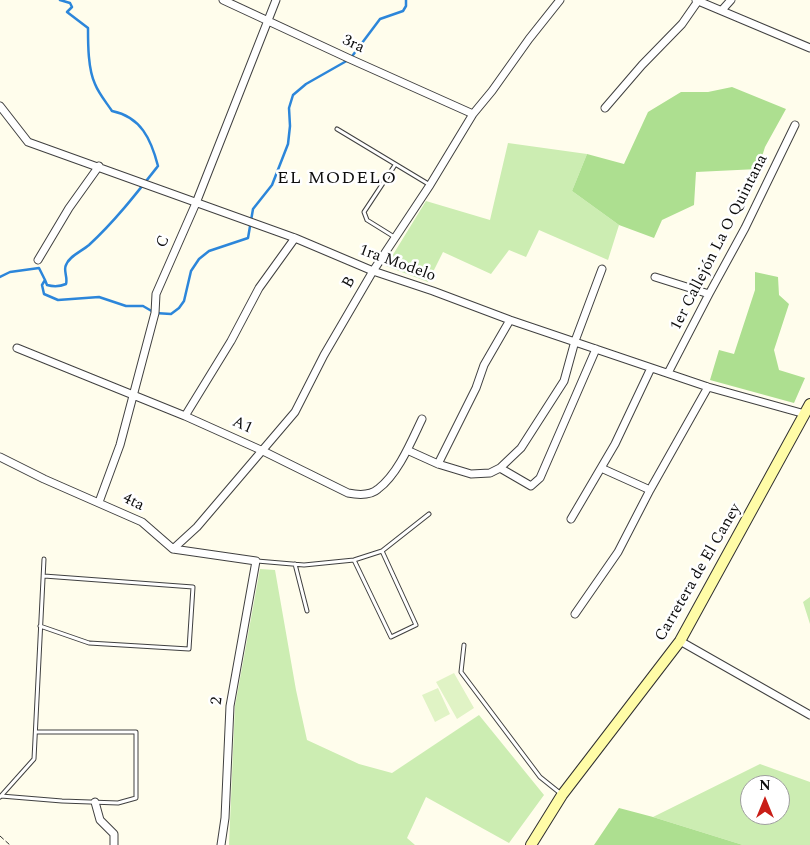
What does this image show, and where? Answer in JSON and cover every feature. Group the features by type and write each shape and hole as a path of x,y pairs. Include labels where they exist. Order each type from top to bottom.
{"main road":[{"name":"Carretera de El Caney","path":"531,845 562,794 680,641 810,404"}],"street":[{"name":"3ra","path":"224,0 472,114"},
{"name":"C","path":"99,502 120,445 134,394 155,313 156,294 196,203 276,0"},
{"name":"B","path":"173,549 197,527 295,412 324,355 373,271 430,185 472,114 492,91 560,0"},
{"path":"722,10 731,0"},
{"path":"605,108 682,24 697,1 810,48"},
{"name":"1ra Modelo","path":"0,106 28,142 99,166 294,238 373,271 510,320 708,387 805,414"},
{"name":"1er Callejón La O Quintana","path":"668,373 745,228 795,125"},
{"path":"38,260 69,208 99,166"},
{"path":"185,416 231,341 259,288 294,238"},
{"path":"407,450 438,464 471,474 490,473 500,468 521,448 564,381 575,341 602,269"},
{"path":"655,277 709,294"},
{"path":"438,464 476,388 484,364 510,320"},
{"name":"A1","path":"16,348 185,416 263,451 348,493 360,495 377,490 393,472 407,450 422,419"},
{"path":"500,468 531,486 540,478 596,349"},
{"path":"571,520 602,468 651,368"},
{"path":"575,614 618,552 650,490 708,387"},
{"name":"4ta","path":"0,457 44,479 142,522 173,549"},
{"path":"602,468 650,490"},
{"path":"173,549 256,561"},
{"name":"2","path":"221,845 225,818 230,706 256,561"},
{"path":"680,641 810,715"},
{"path":"95,802 100,820 114,834 114,845"}],"lane":[{"path":"337,129 430,185"},
{"path":"396,165 364,212 367,220 396,238"},
{"path":"256,561 304,565 354,560 382,552 429,514"},
{"path":"354,560 391,637 416,625 382,552"},
{"path":"1,797 34,759 44,559"},
{"path":"296,564 307,611"},
{"path":"40,626 89,643 189,649 192,586 44,576"},
{"path":"464,645 462,672 540,777 562,794"},
{"path":"1,797 118,803 136,798 136,732 36,732"}],"path":[{"path":"0,836 10,845"}],"green space":[{"path":"732,87 786,109 765,147 758,169 696,172 694,205 662,220 654,238 619,225 572,191 587,154 624,164 648,112 681,92 708,92"},
{"path":"508,143 587,154 572,191 619,225 608,260 539,230 526,257 509,250 491,274 443,252 428,282 386,266 426,201 490,220"},
{"path":"755,272 778,277 779,295 789,304 774,350 779,370 805,378 794,403 710,380 719,350 734,354 755,290"},
{"path":"260,569 275,570 296,690 307,740 359,764 392,773 479,715 544,795 509,843 426,797 407,838 415,845 229,845 235,706"},
{"path":"810,597 810,624 803,602"},
{"path":"454,673 474,708 457,719 436,682"},
{"path":"438,688 450,714 435,722 422,695"},
{"path":"760,764 810,782 810,845 743,845 653,817"},
{"path":"619,808 653,817 743,845 594,845"}],"waterway":[{"path":"45,280 47,285 50,286 66,284 65,267 68,262 108,226 158,166 152,147 143,131 130,118 112,111 98,91 90,64 88,28 67,12 72,7 70,3 60,0"},
{"path":"0,277 10,272 39,268 45,280 42,285 44,294 58,300 99,297 126,306 143,306 155,313 171,314 184,301 191,271 199,259 209,251 248,238 253,209 272,185 288,144 289,108 293,95 306,84 350,59 380,19 403,11 406,6 406,0"}],"district":[{"name":"EL MODELO","path":"337,179"}]}
